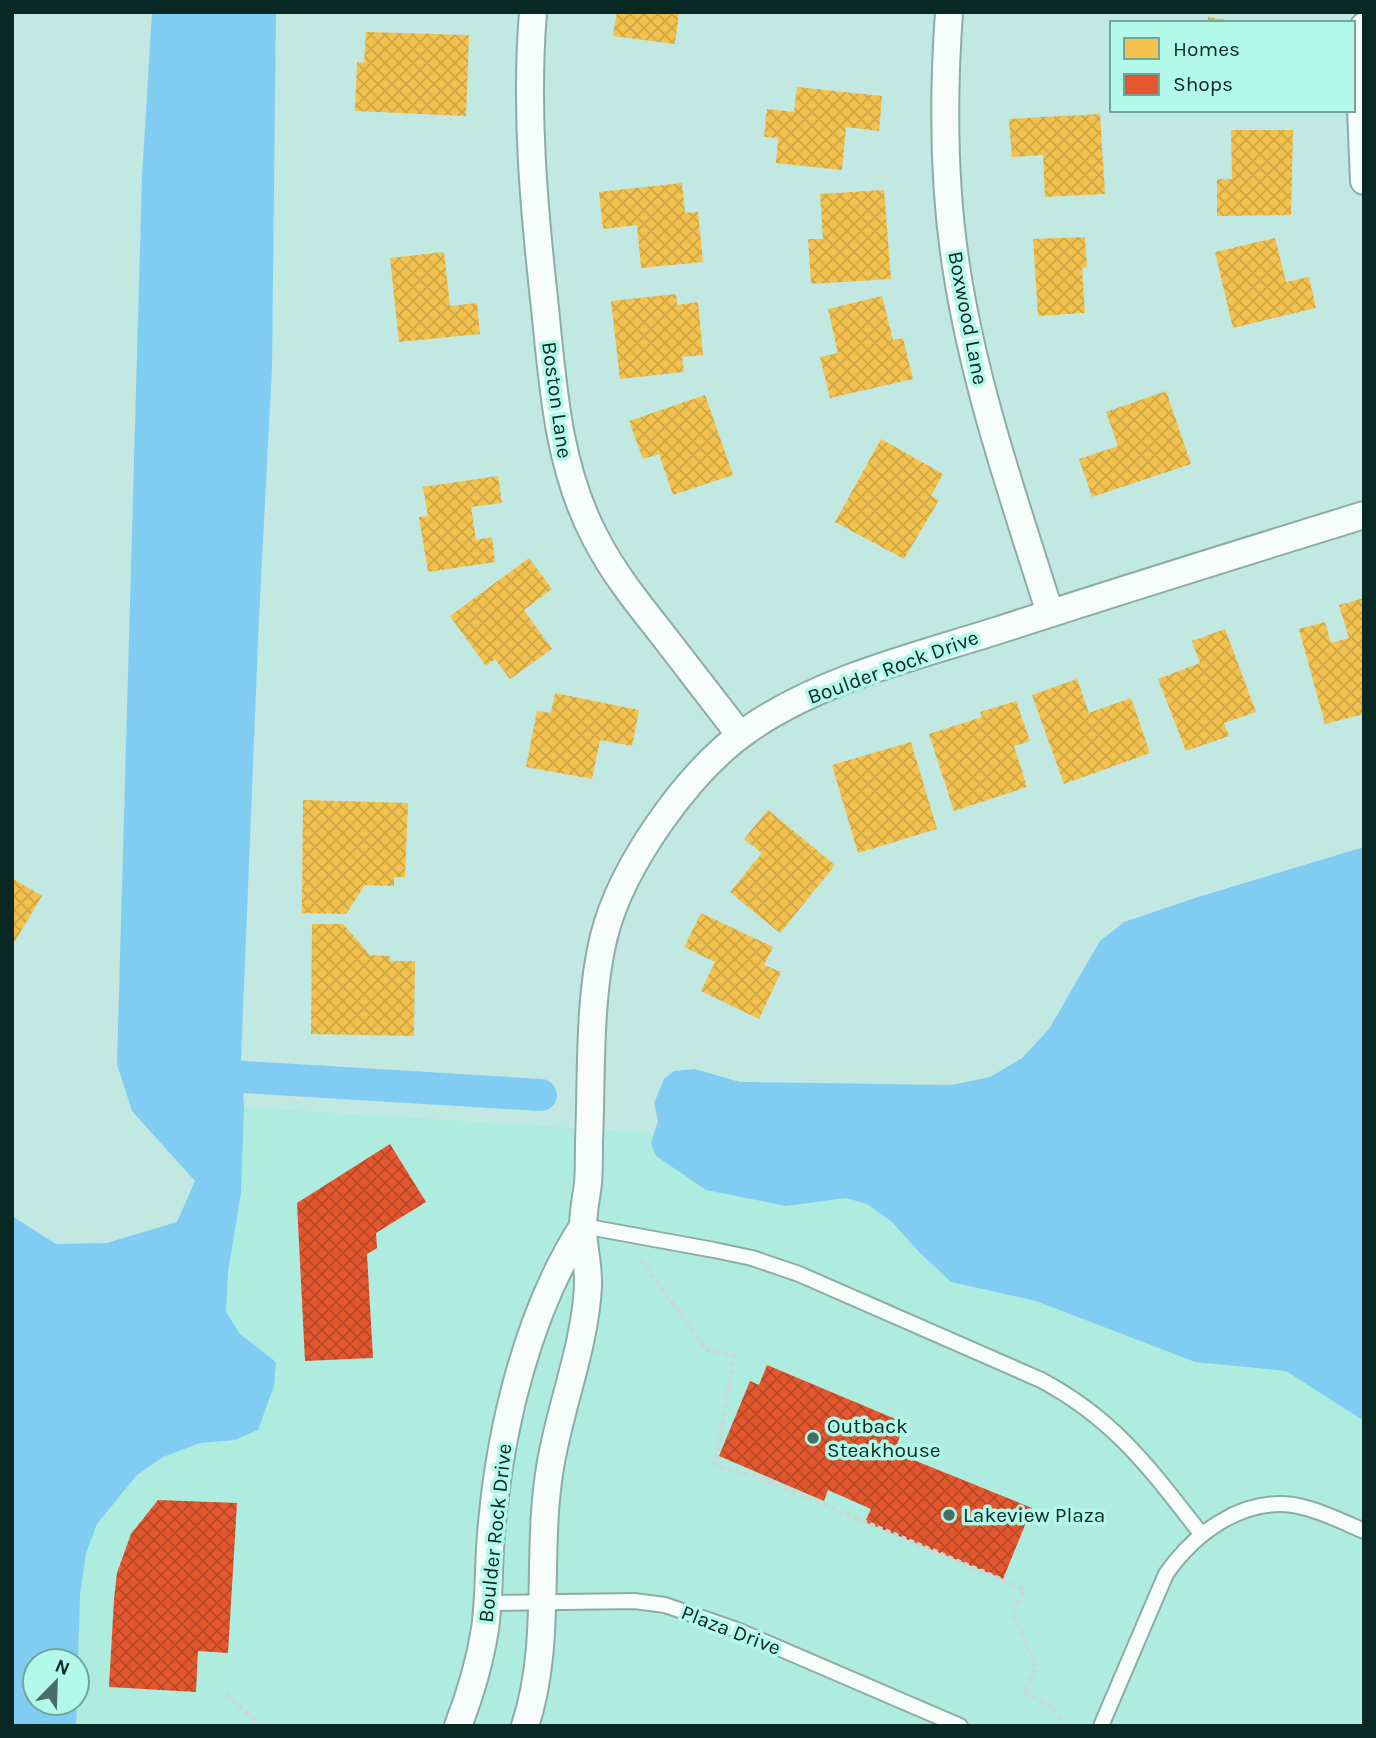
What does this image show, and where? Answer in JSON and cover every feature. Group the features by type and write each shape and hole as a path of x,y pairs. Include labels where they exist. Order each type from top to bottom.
{"street":[{"name":"Boston Lane","path":"533,12 529,81 534,204 555,406 568,470 584,514 609,562 740,735"},
{"name":"Boxwood Lane","path":"949,12 944,105 945,154 955,265 978,376 1050,613"},
{"path":"1364,26 1360,84 1364,181"},
{"name":"Boulder Rock Drive","path":"524,1726 536,1681 541,1642 544,1521 550,1465 582,1329 588,1290 588,1263 583,1226 588,1181 594,1009 600,958 608,923 630,874 657,828 702,771 740,735 775,713 834,685 1050,613 1364,514"},
{"name":"Boulder Rock Drive","path":"458,1726 485,1630 492,1523 510,1406 552,1282 565,1254 583,1226"}],"lane":[{"path":"583,1226 752,1258 799,1274 1041,1380 1071,1396 1123,1438 1202,1535"},
{"path":"1101,1726 1166,1574 1185,1550 1215,1525 1244,1511 1275,1504 1301,1507 1364,1531"},
{"name":"Plaza Drive","path":"487,1603 634,1601 683,1610 737,1630 960,1726"}],"path":[{"path":"622,1234 706,1349 734,1356 715,1466 756,1476 1024,1589 1013,1614 1036,1666 1024,1693 1048,1704 1058,1713 1059,1720"},
{"path":"226,1694 261,1726"}],"shaded area":[{"path":"244,1107 652,1133 651,1143 706,1190 786,1205 846,1198 867,1204 891,1221 951,1282 1036,1301 1195,1362 1286,1371 1364,1421 1364,1726 76,1726 76,1717 91,1717 91,1647 78,1647 80,1595 86,1553 97,1524 138,1475 163,1457 200,1443 235,1440 276,1362 240,1334 226,1313 228,1272 241,1192"}],"water":[{"path":"152,12 276,12 272,368 241,1060 244,1107 241,1192 228,1272 226,1312 240,1334 276,1362 274,1386 258,1430 235,1440 200,1443 163,1457 137,1475 97,1524 86,1553 80,1595 78,1647 21,1647 21,1717 76,1717 76,1726 12,1726 12,1216 56,1244 107,1243 177,1222 195,1181 132,1111 117,1064 142,177"},
{"path":"1364,847 1364,1421 1286,1371 1195,1362 1036,1301 951,1282 891,1221 867,1204 846,1198 786,1206 706,1190 656,1156 651,1143 658,1121 654,1103 664,1079 674,1071 695,1069 740,1082 951,1085 990,1077 1022,1058 1049,1029 1100,941 1124,922"}],"building: Homes":[{"path":"617,12 679,12 675,44 613,36"},
{"path":"1208,17 1233,21 1207,21"},
{"path":"366,32 469,35 466,116 355,111 357,62 364,63"},
{"path":"797,87 882,96 879,131 846,127 842,170 776,163 778,138 764,137 767,109 794,112"},
{"path":"1100,114 1105,194 1045,197 1043,155 1012,157 1009,119"},
{"path":"1231,130 1293,130 1291,215 1217,216 1217,179 1232,179"},
{"path":"682,183 685,213 698,212 703,262 641,268 637,225 603,229 599,192"},
{"path":"884,190 891,279 811,284 808,239 823,239 820,194"},
{"path":"1085,237 1087,267 1082,268 1085,313 1038,316 1033,239"},
{"path":"1275,238 1286,282 1309,277 1316,308 1233,328 1215,252"},
{"path":"444,252 450,306 477,303 480,334 399,342 390,258"},
{"path":"676,294 677,305 698,302 703,355 682,357 684,372 620,379 611,301"},
{"path":"882,296 893,340 903,338 913,379 830,398 820,357 838,353 828,309"},
{"path":"1166,391 1191,464 1092,497 1079,459 1118,446 1106,412"},
{"path":"705,395 733,475 673,495 659,454 643,459 629,421"},
{"path":"881,439 943,474 931,496 939,500 904,559 835,522"},
{"path":"498,476 502,503 471,507 476,540 492,537 495,562 428,572 419,517 428,516 423,487"},
{"path":"529,558 552,589 524,610 552,649 510,679 495,659 486,666 450,616"},
{"path":"1364,598 1364,714 1325,724 1299,629 1325,622 1331,643 1349,638 1339,605"},
{"path":"1225,629 1256,712 1224,723 1229,736 1186,751 1158,679 1200,663 1192,641"},
{"path":"1077,679 1089,713 1131,698 1150,753 1064,784 1032,695"},
{"path":"555,693 639,710 632,746 600,740 592,779 526,767 537,711 551,713"},
{"path":"1016,701 1030,741 1014,746 1027,787 954,811 929,734 982,717 980,712"},
{"path":"911,742 937,829 858,853 832,765"},
{"path":"303,800 408,803 405,877 394,877 394,886 365,885 346,914 302,913"},
{"path":"768,810 835,865 780,933 730,892 762,853 744,839"},
{"path":"12,878 42,896 12,946"},
{"path":"701,913 773,947 764,965 781,972 759,1019 701,991 715,962 684,947"},
{"path":"312,924 343,924 370,955 390,956 390,961 415,961 414,1036 311,1034"}],"building: Shops":[{"path":"390,1144 426,1202 376,1233 377,1248 367,1254 373,1358 305,1361 297,1203"},
{"path":"767,1365 905,1423 894,1452 1032,1508 1003,1579 865,1522 871,1509 828,1490 824,1501 719,1456 750,1381 759,1385"},
{"path":"158,1500 237,1503 228,1653 198,1651 196,1692 109,1687 117,1573 131,1534"}],"waterway":[{"path":"227,1076 541,1095"}],"place":[{"name":"Outback Steakhouse","path":"813,1438"},
{"name":"Lakeview Plaza","path":"949,1515"}]}
